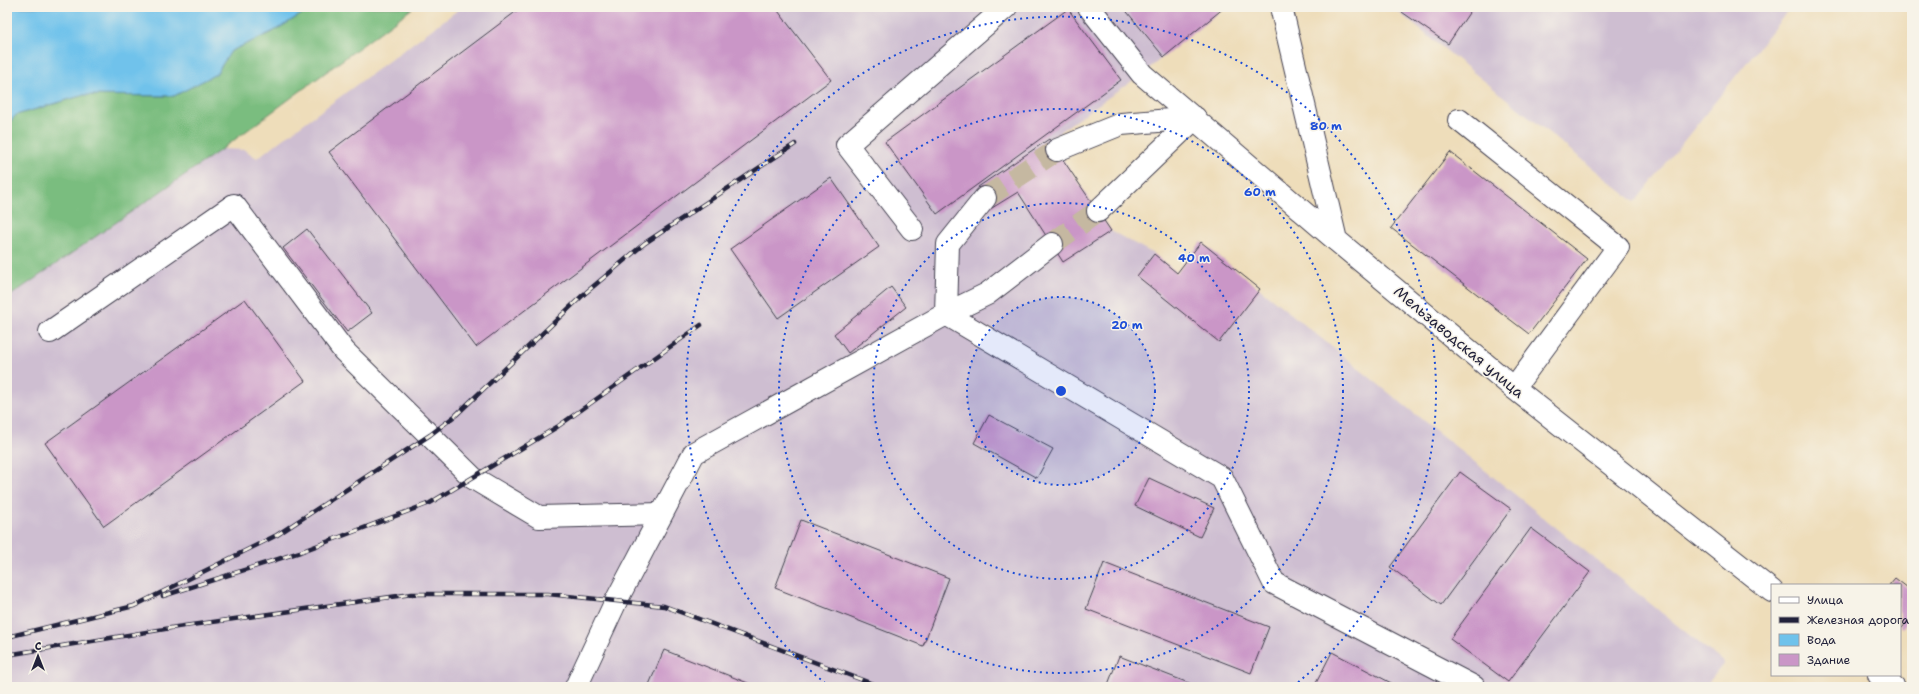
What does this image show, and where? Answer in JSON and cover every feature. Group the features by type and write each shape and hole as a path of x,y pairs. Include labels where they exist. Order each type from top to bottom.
{"street":[{"path":"912,229 847,145 1006,7"},
{"name":"Мельзаводская улица","path":"1089,7 1142,74 1336,240 1514,388 1771,590"},
{"path":"1281,7 1336,240"},
{"path":"1057,150 1121,124 1195,118"},
{"path":"1098,211 1195,118"},
{"path":"1459,120 1618,247 1514,388"},
{"path":"946,314 948,244 985,198"},
{"path":"50,332 234,205 344,351 473,478 539,517 662,514"},
{"path":"576,687 616,601 694,453 946,314 987,294 1052,244"},
{"path":"946,314 1222,478 1274,583 1474,687"},
{"path":"1880,676 1894,687"}],"shaded area":[{"path":"462,7 1225,7 1142,74 1049,139 1111,231 1154,254 1137,276 1219,342 1260,289 1724,663 1705,687 7,687 7,298 222,149 245,150 257,158"},
{"path":"1392,7 1791,7 1635,202"}],"green space":[{"path":"313,7 414,7 222,149 7,298 7,125 16,115 84,95 174,96 216,74 231,51 274,31"}],"water":[{"path":"7,7 313,7 274,31 231,51 216,74 174,96 84,95 16,115 7,125"}],"building":[{"path":"522,7 775,7 831,80 476,347 329,152"},
{"path":"1123,7 1225,7 1164,57"},
{"path":"1401,7 1473,7 1448,44 1399,10"},
{"path":"1068,9 1121,80 937,214 885,142"},
{"path":"1049,139 1111,231 1063,262 1018,192 992,208 978,187"},
{"path":"1450,152 1587,259 1529,334 1391,228"},
{"path":"831,178 879,247 778,318 730,249"},
{"path":"307,229 372,313 347,332 283,248"},
{"path":"1201,242 1260,289 1219,342 1137,276 1154,254 1177,273"},
{"path":"891,287 906,307 848,353 834,334"},
{"path":"245,299 305,381 104,526 45,443"},
{"path":"989,415 1053,449 1037,478 974,443"},
{"path":"1460,472 1511,509 1441,605 1390,567"},
{"path":"1149,478 1214,508 1200,537 1135,506"},
{"path":"801,520 949,578 923,646 775,588"},
{"path":"1531,528 1590,572 1508,682 1450,639"},
{"path":"1104,563 1269,627 1251,673 1086,609"},
{"path":"1895,578 1912,591 1912,616 1902,628 1901,584 1890,584"},
{"path":"664,650 758,687 648,687"},
{"path":"1332,652 1395,685 1394,687 1314,687"},
{"path":"1119,656 1199,687 1107,687"}],"tunnel":[{"path":"985,198 1057,150"},
{"path":"1052,244 1098,211"}],"railway":[{"path":"7,637 134,606 277,535 430,435 456,415 583,295 645,243 795,144"},
{"path":"163,596 300,552 430,503 557,427 701,325"},
{"path":"7,655 177,627 412,594 548,594 664,606 881,687"}]}
